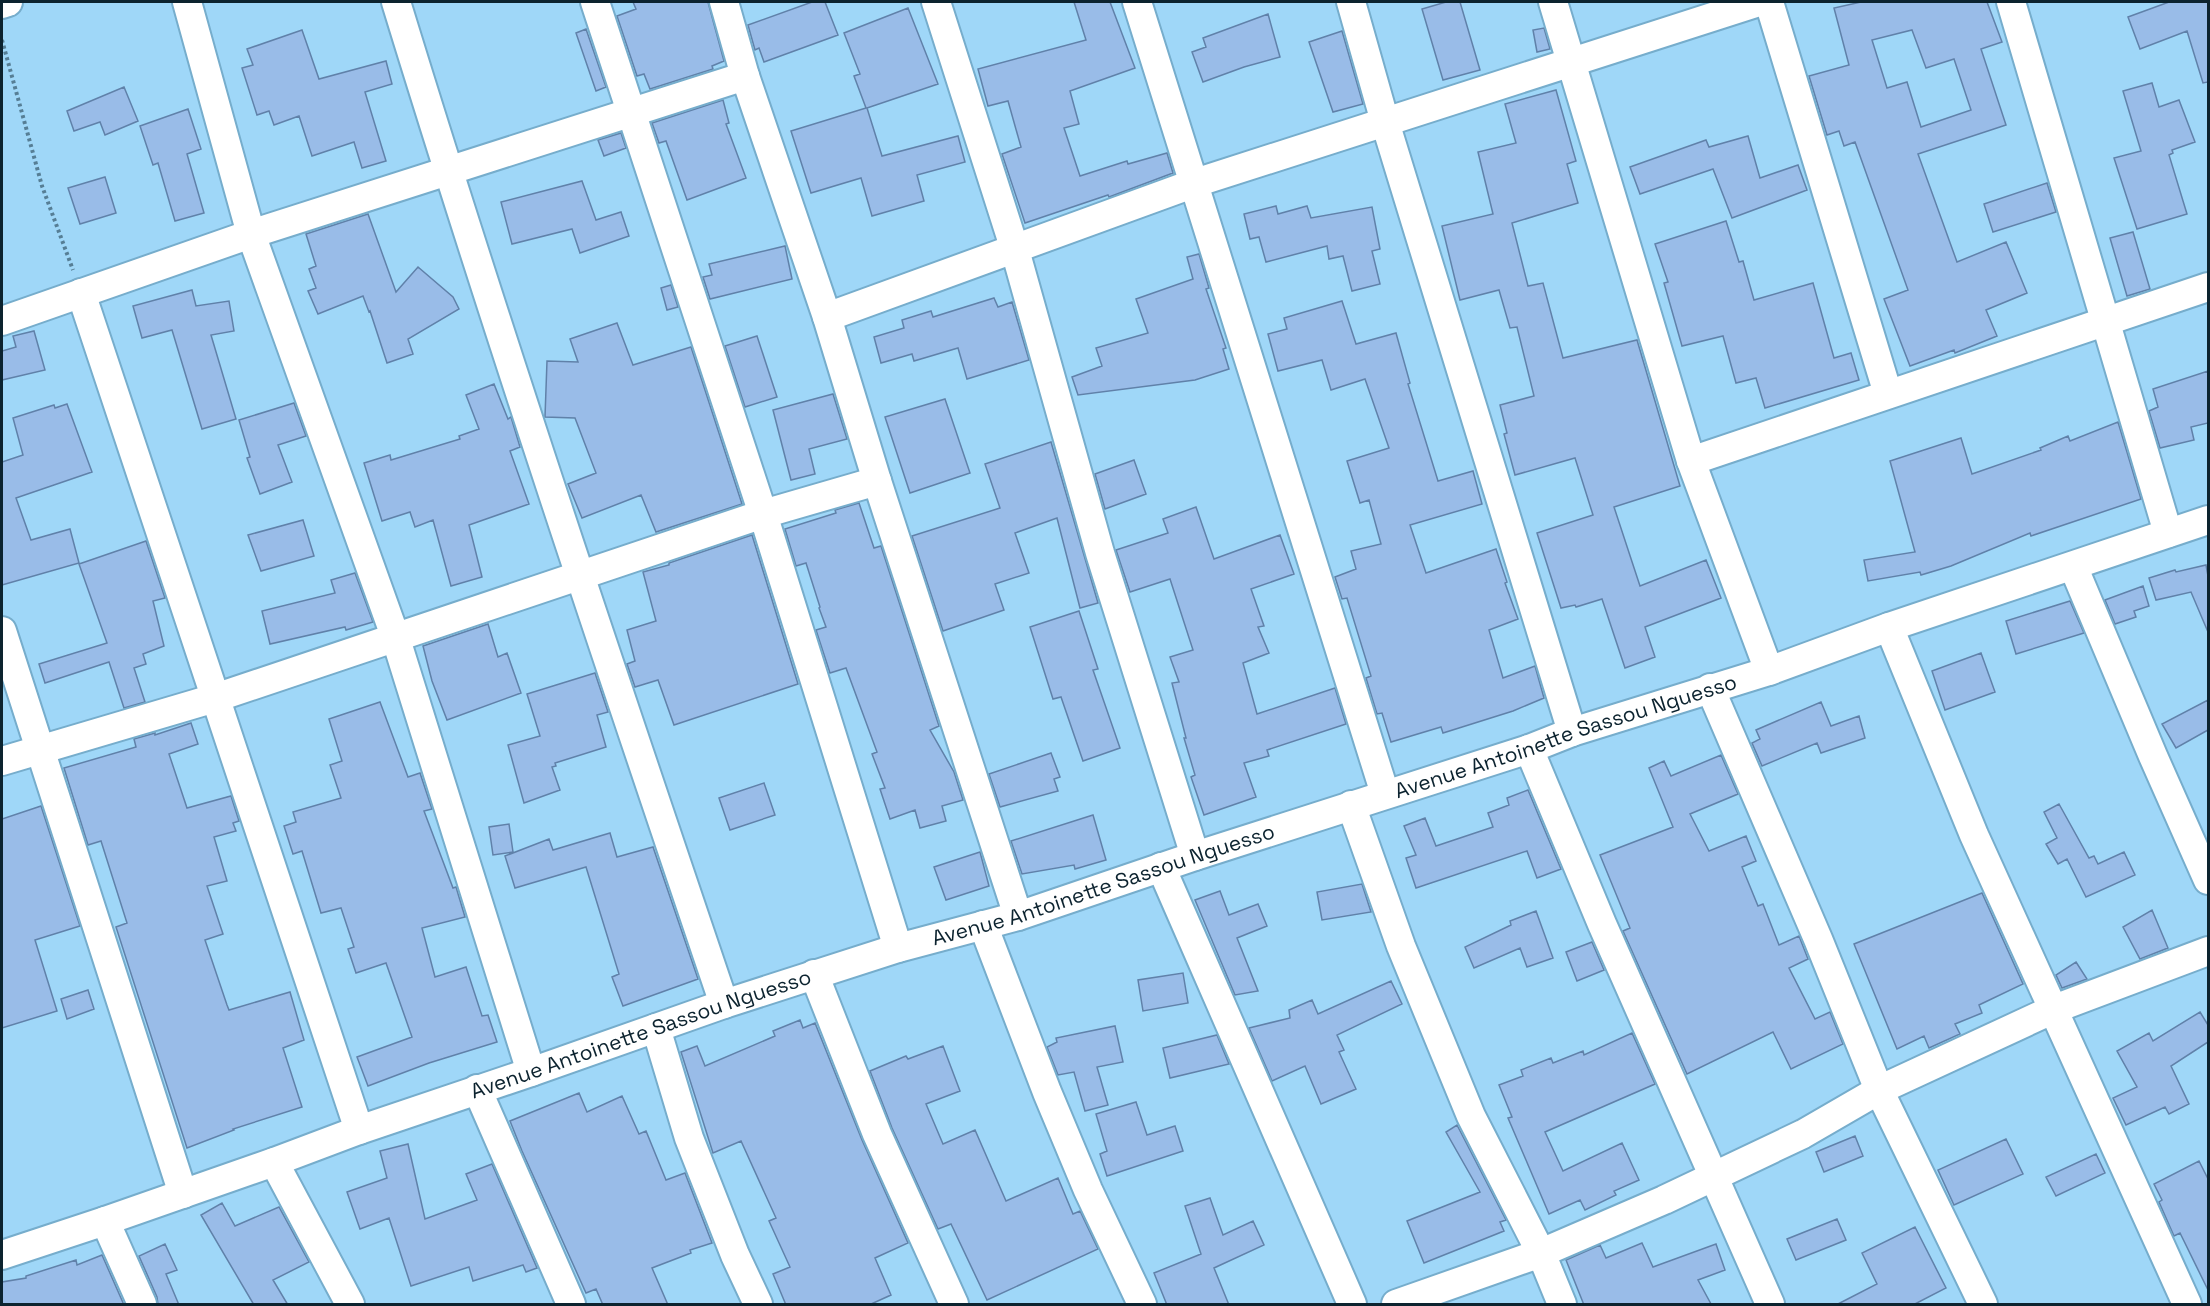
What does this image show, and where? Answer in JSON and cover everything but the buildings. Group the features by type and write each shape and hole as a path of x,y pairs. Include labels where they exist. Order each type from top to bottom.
{"street":[{"path":"2,4 8,2"},
{"path":"187,2 251,234 395,636 531,1072"},
{"path":"396,2 447,170 580,577 724,1004"},
{"path":"595,2 763,514 898,948"},
{"path":"724,2 745,76 826,317 1018,916"},
{"path":"936,2 1015,249 1100,553 1195,856"},
{"path":"1137,2 1385,794"},
{"path":"1351,2 1385,122 1572,732"},
{"path":"1553,2 1691,461 1769,671"},
{"path":"826,317 1195,183 1759,2"},
{"path":"1769,2 1888,394"},
{"path":"2011,2 2168,533"},
{"path":"2,321 251,234 745,76"},
{"path":"1691,461 2208,287"},
{"path":"81,293 359,1130"},
{"path":"2,761 215,698 763,514 877,481"},
{"name":"Avenue Antoinette Sassou Nguesso","path":"2,1255 814,974 898,948 1018,916 1572,732 1769,671 1889,627 2208,520"},
{"path":"2073,566 2208,880"},
{"path":"1889,627 1974,835 2187,1305"},
{"path":"2,631 183,1194"},
{"path":"1710,688 1880,1090 1983,1305"},
{"path":"1529,748 1602,924 1770,1305"},
{"path":"1351,805 1401,946 1471,1116 1541,1253 1562,1305"},
{"path":"1161,867 1352,1305"},
{"path":"983,925 1047,1092 1088,1190 1142,1305"},
{"path":"1396,1305 1541,1253 1715,1177 1803,1134 1880,1090 2054,1009 2208,951"},
{"path":"814,974 877,1134 954,1305"},
{"path":"656,1028 689,1138 735,1256 758,1305"},
{"path":"477,1089 569,1303"},
{"path":"274,1162 350,1305"},
{"path":"105,1221 142,1305"}],"path":[{"path":"2,40 42,186 81,293"}]}
